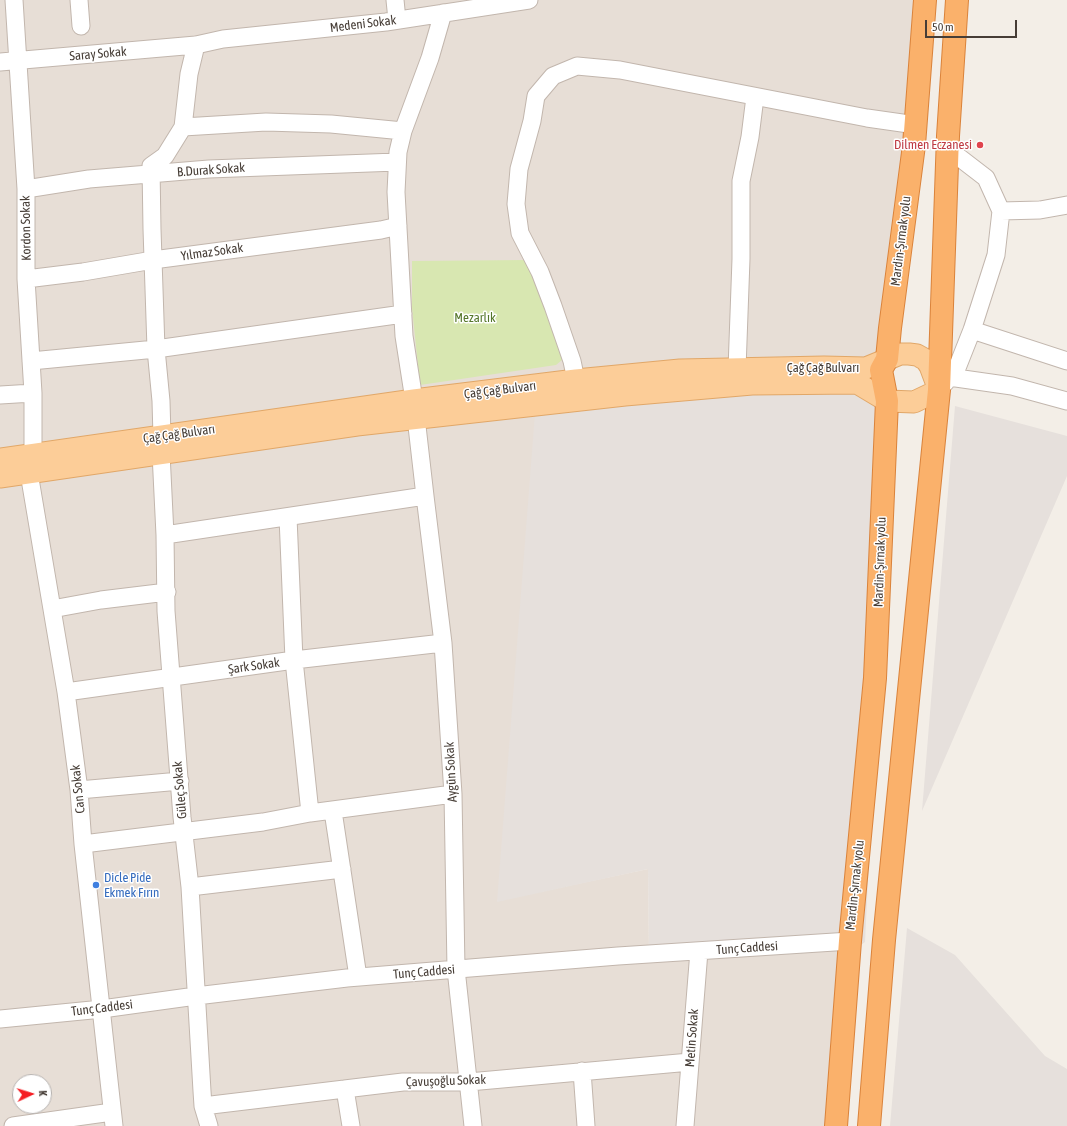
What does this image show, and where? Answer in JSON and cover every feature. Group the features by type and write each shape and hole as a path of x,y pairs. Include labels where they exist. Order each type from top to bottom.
{"highway":[{"name":"Mardin-Şırnak yolu","path":"836,1126 850,941 875,678 887,401 881,370 887,359 916,125 925,0"},
{"path":"869,1126 884,940 946,384 947,148 957,0"}],"main road":[{"name":"Çağ Çağ Bulvarı","path":"0,477 31,464 416,409 576,380 680,370 824,367 866,368 900,354 908,354 917,355 926,360 946,384 914,402 887,401 857,383 752,384 625,395 501,410 416,409"},
{"name":"Çağ Çağ Bulvarı","path":"0,459 31,464"}],"street":[{"name":"Kordon Sokak","path":"14,0 26,189 26,279 33,393 31,464"},
{"path":"79,0 81,26"},
{"path":"395,0 397,20"},
{"name":"Medeni Sokak","path":"196,45 223,39 397,20 529,0"},
{"name":"Aygün Sokak","path":"443,13 430,58 403,131 398,152 396,192 404,336 416,409 443,642 453,794 456,969 473,1126"},
{"name":"Saray Sokak","path":"0,62 196,45"},
{"path":"151,174 152,166 165,156 183,127 189,74 196,45"},
{"path":"582,400 572,361 554,306 540,272 520,233 516,204 519,168 532,121 536,96 553,76 577,66 620,70 867,118 916,125"},
{"path":"737,369 741,259 741,180 750,137 755,97"},
{"path":"183,127 273,123 330,124 403,131"},
{"path":"947,148 986,178 1001,211 996,255 972,330 946,384 1012,386 1067,401"},
{"name":"B.Durak Sokak","path":"26,189 89,179 208,169 397,162"},
{"name":"Güleç Sokak","path":"151,174 156,349 161,401 166,611 184,832 190,887 203,1106 209,1126"},
{"path":"1001,211 1040,210 1067,205"},
{"name":"Yılmaz Sokak","path":"26,279 83,272 153,260 382,230 398,226"},
{"path":"31,361 156,349 403,314"},
{"path":"972,330 1067,361"},
{"path":"0,395 33,393"},
{"name":"Can Sokak","path":"31,464 52,609 66,692 79,790 83,844 113,1119"},
{"path":"165,535 425,496"},
{"path":"288,517 294,660 310,813"},
{"path":"52,609 101,600 166,592"},
{"name":"Şark Sokak","path":"66,692 294,660 443,642"},
{"path":"79,790 180,781"},
{"path":"83,844 263,822 310,813 453,794"},
{"path":"333,811 358,977"},
{"path":"190,887 342,869"},
{"name":"Tunç Caddesi","path":"0,1019 102,1009 196,996 358,977 850,941"},
{"name":"Metin Sokak","path":"685,1126 699,951"},
{"name":"Çavuşoğlu Sokak","path":"203,1106 403,1082 469,1082 690,1062"},
{"path":"582,1071 586,1126"},
{"path":"345,1089 351,1126"},
{"path":"13,1126 113,1119"}],"shaded area":[{"path":"0,0 924,0 893,353 497,901 648,869 649,952 865,942 840,960 825,1126 0,1126"},
{"path":"848,373 892,382 865,942 649,952 648,869 497,902 536,400"},
{"path":"955,406 1067,436 1067,476 922,811"},
{"path":"907,928 955,955 1045,1056 1067,1069 1067,1126 890,1126"}],"green space":[{"name":"Mezarlık","path":"526,260 541,289 562,360 556,365 420,385 412,308 412,261"}],"place":[{"name":"Dilmen Eczanesi","path":"980,145"},
{"name":"Dicle Pide Ekmek Fırın","path":"96,885"}]}
